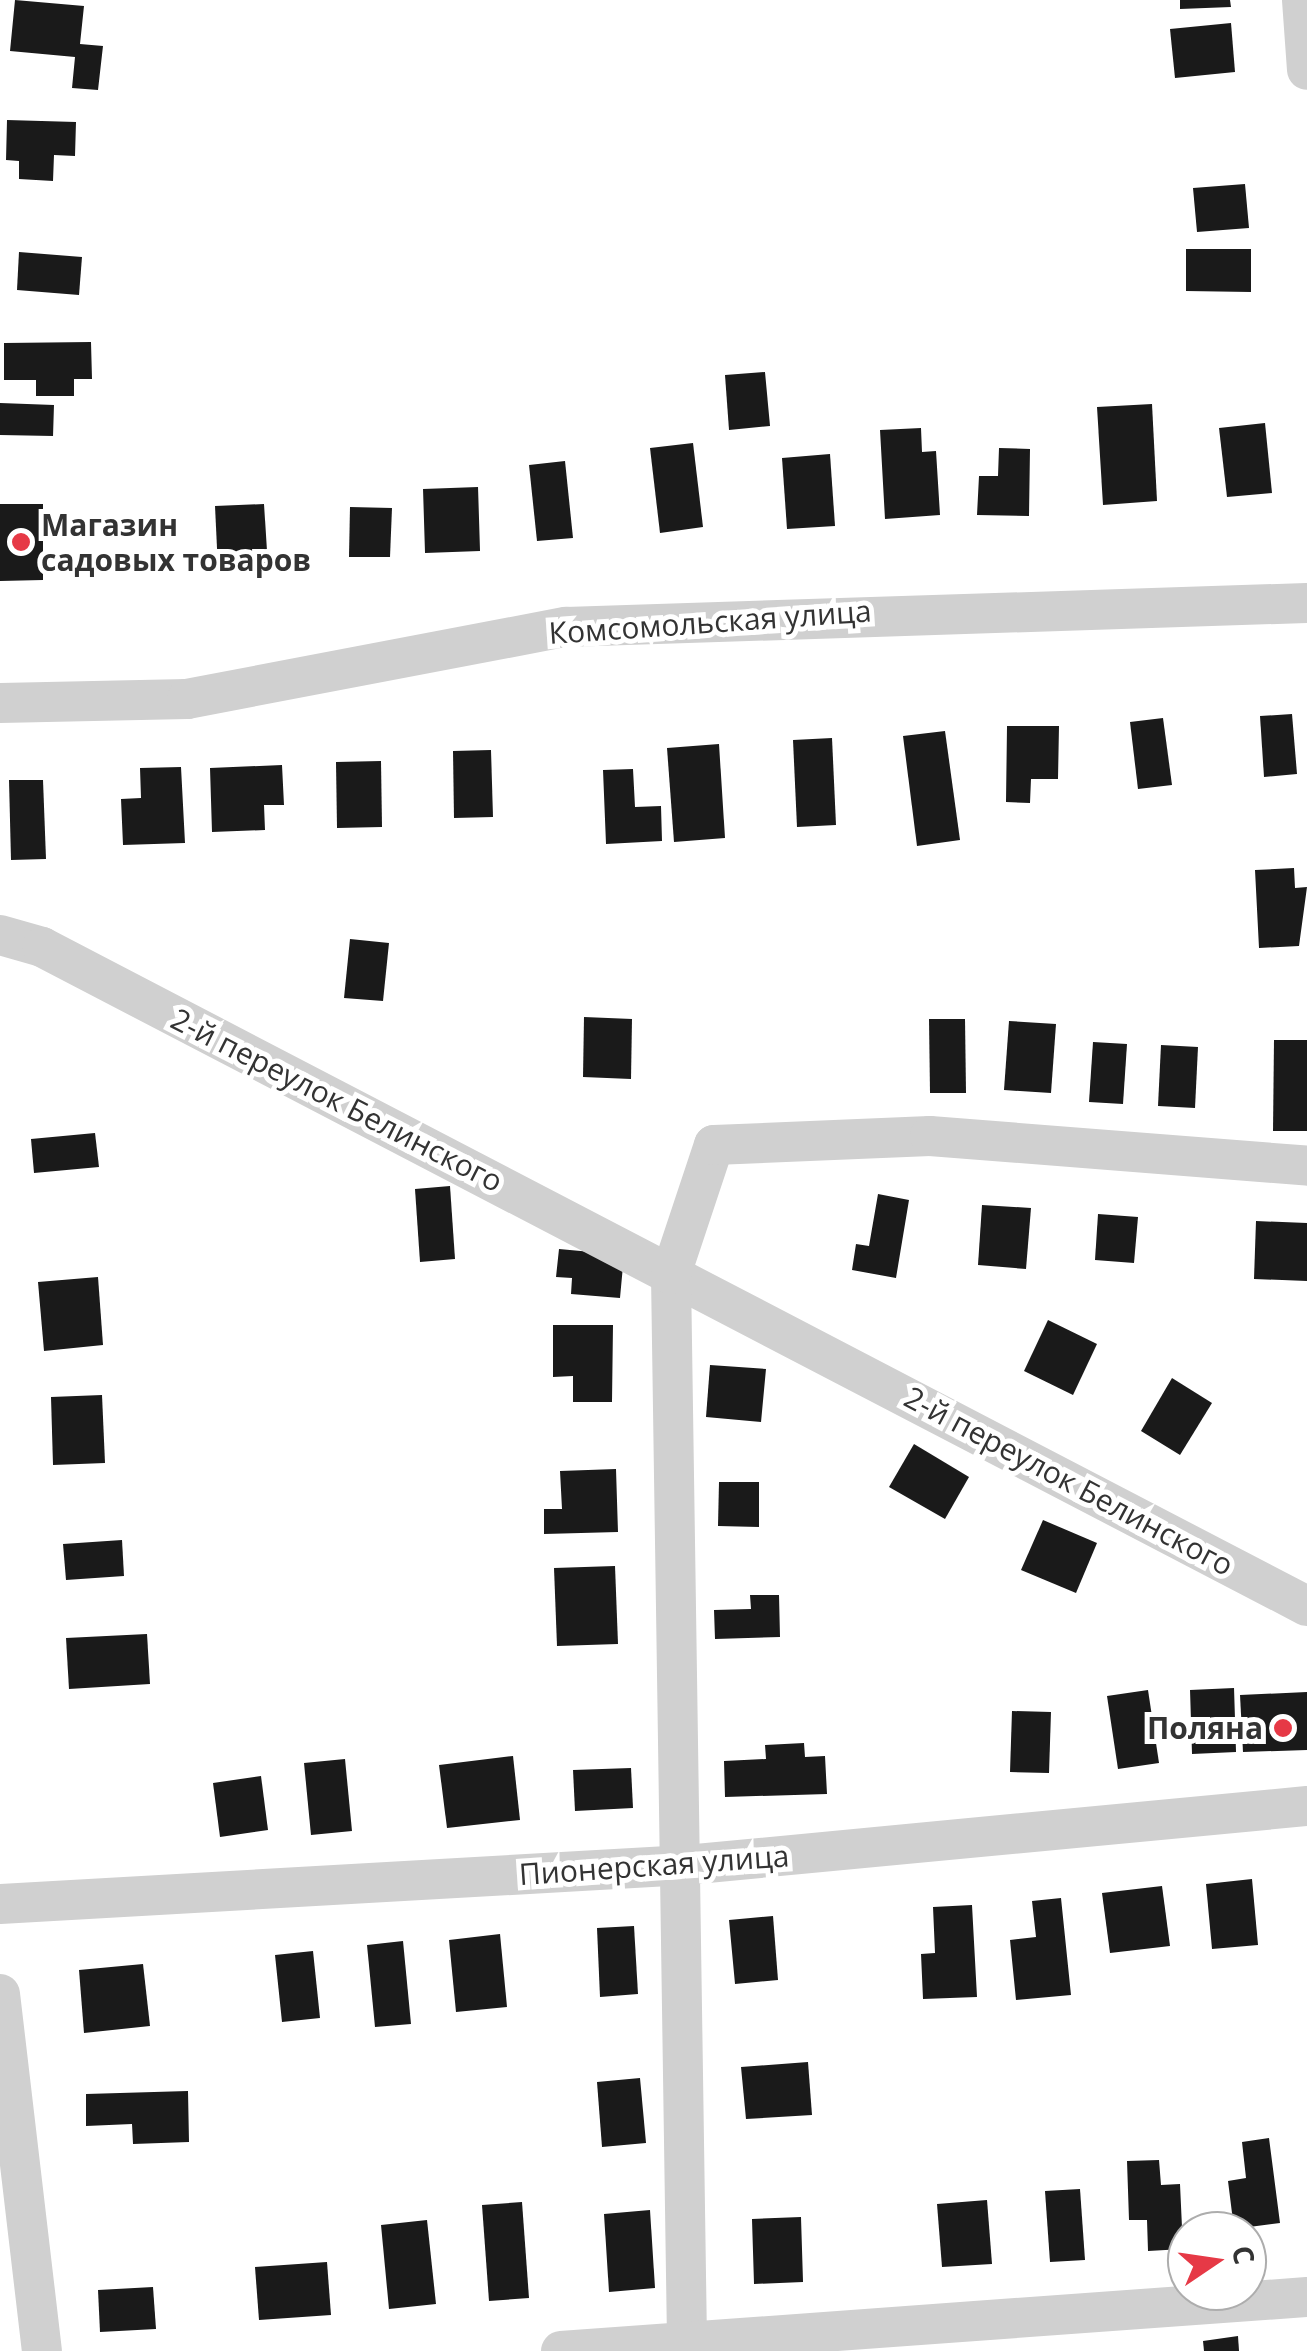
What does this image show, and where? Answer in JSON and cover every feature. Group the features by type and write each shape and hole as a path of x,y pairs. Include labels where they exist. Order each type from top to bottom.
{"street":[{"path":"1302,0 1307,70"},
{"name":"Комсомольская улица","path":"0,703 188,699 566,627 1307,603"},
{"name":"2-й переулок Белинского","path":"0,936 42,948 1307,1606"},
{"path":"687,2341 686,1866 671,1274 714,1145 930,1136 1307,1166"},
{"name":"Пионерская улица","path":"0,1904 686,1866 1307,1806"},
{"path":"0,1994 42,2351"},
{"path":"561,2351 1307,2296"}],"building":[{"path":"15,0 84,6 80,44 103,46 98,90 72,88 75,57 10,51"},
{"path":"1180,0 1230,0 1231,7 1180,9"},
{"path":"1231,23 1235,72 1175,78 1170,29"},
{"path":"7,120 76,122 75,156 54,155 53,181 19,179 19,161 6,160"},
{"path":"1245,184 1249,228 1197,232 1193,188"},
{"path":"1186,249 1251,249 1251,292 1186,291"},
{"path":"19,252 82,257 79,295 17,290"},
{"path":"91,342 92,379 74,379 74,396 36,396 36,380 4,380 4,343"},
{"path":"765,372 770,426 729,430 725,375"},
{"path":"0,403 54,405 53,436 0,435"},
{"path":"1152,404 1157,501 1103,505 1097,407"},
{"path":"1265,423 1272,493 1227,497 1219,428"},
{"path":"921,428 922,452 936,451 940,515 885,519 880,430"},
{"path":"693,443 703,527 660,533 650,448"},
{"path":"999,448 1030,449 1029,516 977,515 979,476 998,476"},
{"path":"830,454 835,526 787,529 782,458"},
{"path":"565,461 573,538 537,541 529,465"},
{"path":"478,487 480,551 425,553 423,489"},
{"name":"Магазин садовых товаров","path":"0,504 43,504 43,580 0,581"},
{"path":"264,504 268,566 218,569 215,506"},
{"path":"350,507 392,508 390,557 349,557"},
{"path":"1292,714 1297,774 1264,777 1260,716"},
{"path":"1163,718 1172,785 1138,789 1130,722"},
{"path":"1007,726 1059,726 1058,779 1031,779 1030,803 1006,802"},
{"path":"945,731 960,840 917,846 903,736"},
{"path":"832,738 836,825 797,827 793,740"},
{"path":"719,744 725,838 674,842 667,748"},
{"path":"491,750 493,817 454,818 453,751"},
{"path":"381,761 382,827 337,828 336,762"},
{"path":"282,765 284,805 264,805 265,830 212,832 210,768"},
{"path":"181,767 185,843 123,845 121,799 141,798 140,768"},
{"path":"633,769 635,807 661,806 662,841 606,844 603,770"},
{"path":"9,780 43,780 46,859 11,860"},
{"path":"1294,868 1295,888 1307,887 1299,946 1259,948 1255,870"},
{"path":"350,939 389,943 383,1001 344,998"},
{"path":"584,1017 632,1019 631,1079 583,1077"},
{"path":"929,1019 965,1019 966,1093 930,1093"},
{"path":"1009,1021 1056,1024 1051,1093 1004,1090"},
{"path":"1274,1040 1307,1040 1307,1131 1273,1131"},
{"path":"1093,1042 1127,1044 1123,1104 1089,1102"},
{"path":"1161,1045 1198,1047 1195,1108 1158,1106"},
{"path":"95,1133 99,1167 34,1173 31,1139"},
{"path":"450,1186 455,1259 420,1262 415,1189"},
{"path":"878,1194 909,1200 896,1278 852,1270 856,1244 869,1246"},
{"path":"982,1205 1031,1208 1026,1269 978,1265"},
{"path":"1098,1214 1138,1217 1134,1263 1095,1260"},
{"path":"1256,1221 1307,1223 1307,1281 1254,1279"},
{"path":"559,1249 624,1255 620,1298 571,1294 572,1278 556,1277"},
{"path":"98,1277 103,1345 44,1351 38,1282"},
{"path":"1048,1320 1097,1344 1073,1395 1024,1371"},
{"path":"553,1325 613,1325 612,1402 573,1402 573,1376 553,1377"},
{"path":"710,1365 766,1369 761,1422 706,1417"},
{"path":"1172,1378 1212,1403 1180,1455 1141,1431"},
{"path":"102,1395 105,1463 53,1465 51,1397"},
{"path":"914,1444 969,1477 945,1519 889,1487"},
{"path":"616,1469 618,1532 544,1534 544,1509 562,1509 560,1471"},
{"path":"719,1482 759,1482 759,1527 718,1526"},
{"path":"1043,1520 1097,1543 1076,1593 1021,1570"},
{"path":"122,1540 124,1576 66,1580 63,1544"},
{"path":"615,1566 618,1644 557,1646 554,1568"},
{"path":"750,1595 779,1595 780,1637 715,1639 714,1610 751,1609"},
{"path":"147,1634 150,1684 69,1689 66,1638"},
{"path":"1234,1688 1236,1752 1192,1754 1190,1690"},
{"path":"1148,1690 1159,1763 1118,1769 1107,1696"},
{"path":"1307,1692 1307,1750 1243,1752 1240,1695"},
{"path":"1012,1711 1051,1712 1049,1773 1010,1772"},
{"path":"804,1743 805,1757 825,1756 827,1794 725,1797 724,1761 766,1759 765,1745"},
{"path":"513,1756 520,1820 447,1828 439,1765"},
{"path":"345,1759 352,1831 311,1835 304,1763"},
{"path":"631,1768 633,1808 575,1811 573,1770"},
{"path":"261,1776 268,1830 220,1837 213,1783"},
{"path":"1252,1879 1258,1945 1212,1949 1206,1884"},
{"path":"1162,1886 1170,1946 1110,1953 1102,1893"},
{"path":"1061,1898 1071,1995 1016,2000 1010,1940 1036,1937 1032,1901"},
{"path":"972,1905 977,1997 923,1999 921,1954 935,1953 933,1907"},
{"path":"773,1916 778,1980 735,1984 729,1920"},
{"path":"634,1926 638,1994 600,1997 597,1928"},
{"path":"500,1934 507,2007 456,2012 449,1940"},
{"path":"403,1941 411,2024 375,2027 367,1945"},
{"path":"313,1951 320,2018 282,2022 275,1955"},
{"path":"143,1964 150,2026 84,2033 79,1970"},
{"path":"808,2062 812,2115 746,2119 741,2067"},
{"path":"640,2078 646,2143 602,2147 597,2082"},
{"path":"188,2091 189,2142 133,2144 132,2124 86,2126 86,2094"},
{"path":"1269,2138 1280,2223 1267,2225 1267,2211 1232,2211 1228,2181 1246,2178 1242,2142"},
{"path":"1159,2160 1161,2185 1180,2184 1181,2211 1167,2211 1167,2250 1148,2251 1147,2220 1129,2220 1127,2161"},
{"path":"1080,2189 1085,2260 1050,2262 1045,2191"},
{"path":"987,2200 992,2264 942,2267 937,2204"},
{"path":"522,2202 529,2298 489,2301 482,2205"},
{"path":"650,2210 655,2288 609,2292 604,2214"},
{"path":"801,2217 803,2282 754,2284 752,2219"},
{"path":"427,2220 436,2304 389,2309 381,2225"},
{"path":"327,2262 331,2315 259,2320 255,2267"},
{"path":"153,2287 156,2329 100,2332 98,2290"},
{"path":"1238,2336 1239,2351 1204,2351 1203,2341"}],"place":[{"name":"Магазин садовых товаров","path":"21,542"},
{"name":"Поляна","path":"1283,1728"}]}
